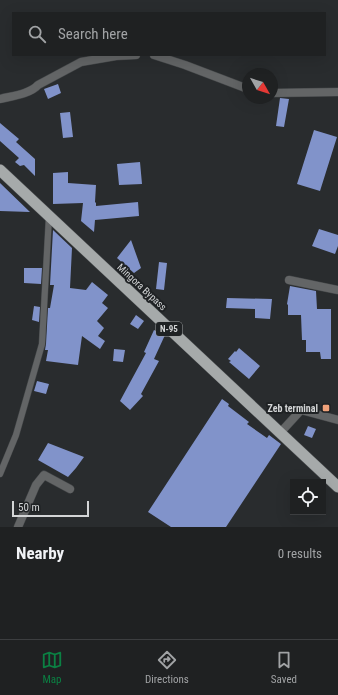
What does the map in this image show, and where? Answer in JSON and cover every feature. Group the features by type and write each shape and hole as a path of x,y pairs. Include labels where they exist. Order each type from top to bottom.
{"highway":[{"name":"Mingora Bypass","path":"0,170 338,487"}],"street":[{"path":"0,99 35,89 38,85 81,62 116,56"},
{"path":"157,56 242,87"},
{"path":"278,94 338,92"},
{"path":"289,280 338,290"},
{"path":"280,433 301,410 338,420"},
{"path":"18,527 36,485 44,475 70,489"}],"lane":[{"path":"0,474 16,434 42,344 48,216"}],"building":[{"path":"58,84 61,93 48,99 44,89"},
{"path":"280,98 289,99 284,127 276,126"},
{"path":"70,112 73,137 63,138 60,113"},
{"path":"0,123 19,139 16,142 35,159 35,176 24,165 20,166 15,162 19,158 0,141"},
{"path":"314,130 337,137 320,191 297,184"},
{"path":"140,162 142,184 119,185 117,164"},
{"path":"68,172 68,183 96,185 96,206 138,202 139,216 95,220 94,232 81,221 83,203 53,204 53,173"},
{"path":"0,183 30,212 0,211"},
{"path":"319,229 338,235 338,246 335,254 312,246"},
{"path":"53,230 72,248 70,288 86,290 92,282 108,295 102,303 108,308 97,321 104,328 98,336 105,341 100,349 82,336 78,365 46,361 48,350 45,350 48,308 50,308 54,285 50,285"},
{"path":"131,240 141,268 134,273 117,258"},
{"path":"159,262 167,263 164,290 156,289"},
{"path":"24,268 42,268 41,284 24,283"},
{"path":"290,286 316,291 317,309 331,309 331,359 321,359 320,352 306,352 306,340 302,340 301,315 288,315 287,304"},
{"path":"227,298 272,299 270,319 255,318 255,309 226,308"},
{"path":"34,306 40,307 39,322 32,320"},
{"path":"136,315 144,321 138,329 130,324"},
{"path":"154,330 165,335 154,359 159,361 141,394 143,396 130,410 120,401 146,353 144,352"},
{"path":"239,348 260,366 249,379 229,362 231,361 228,359"},
{"path":"114,349 125,350 123,362 113,361"},
{"path":"37,381 49,384 46,394 34,391"},
{"path":"222,399 229,404 228,406 249,422 247,424 267,438 269,435 281,444 226,527 171,527 148,512"},
{"path":"308,426 316,429 312,438 304,435"},
{"path":"48,443 84,457 68,477 38,460"}],"place":[{"name":"Zeb terminal","path":"326,408"}]}
